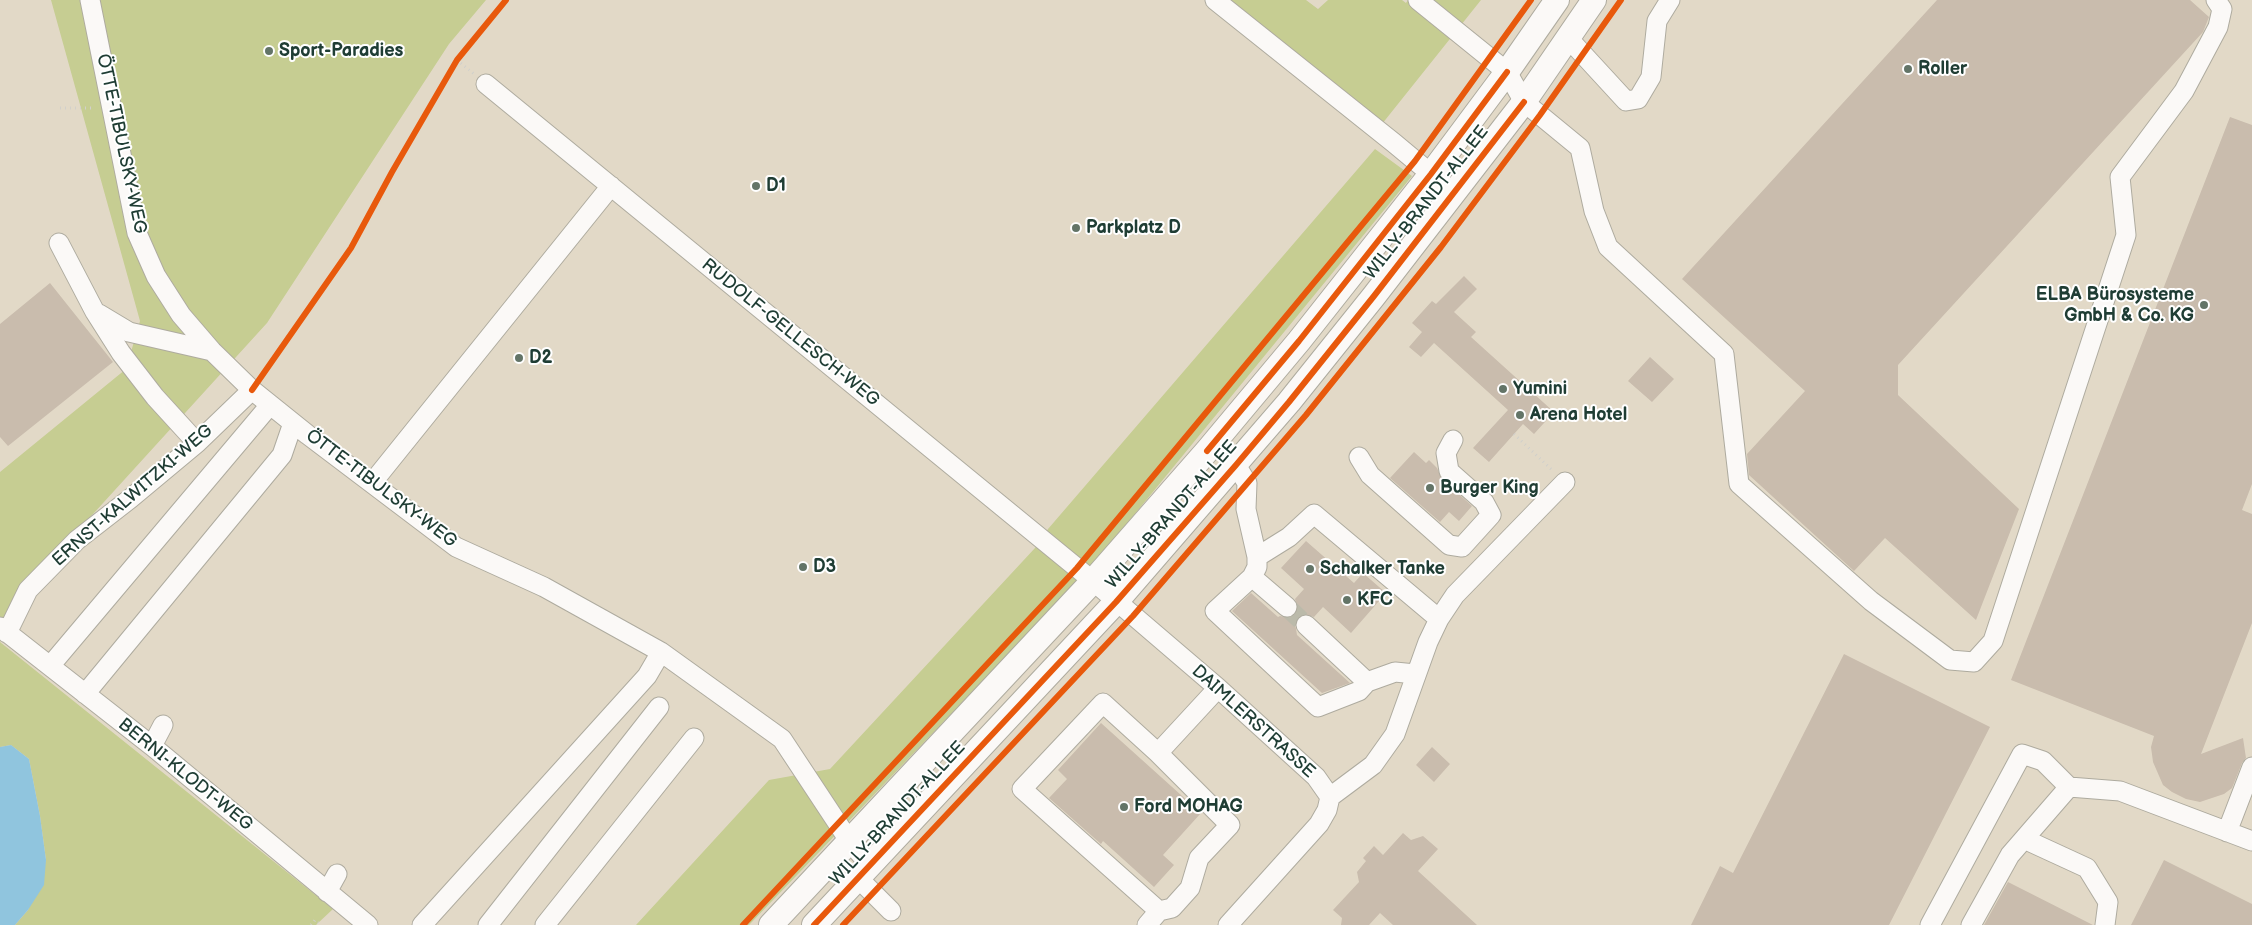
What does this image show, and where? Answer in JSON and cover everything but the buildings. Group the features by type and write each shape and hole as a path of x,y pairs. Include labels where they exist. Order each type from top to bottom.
{"main road":[{"name":"WILLY-BRANDT-ALLEE","path":"771,925 1093,581 1207,452 1299,341 1431,174 1507,72 1557,0"},
{"name":"WILLY-BRANDT-ALLEE","path":"814,925 1116,602 1236,465 1308,379 1454,193 1524,102 1594,0"}],"street":[{"name":"ÖTTE-TIBULSKY-WEG","path":"90,0 137,233 156,276 176,307 212,350 252,390 270,405 456,547 544,587 661,652 782,739 850,842 864,871 891,911"},
{"path":"1215,0 1454,193"},
{"path":"1418,0 1507,72 1524,102 1580,148 1594,211 1608,247 1724,354 1739,484 1871,601 1950,660 1974,662 1993,641 2126,235 2120,178 2184,91 2218,27 2222,9 2216,0"},
{"path":"1568,38 1626,101 1638,99 1651,77 1657,21 1670,0"},
{"name":"RUDOLF-GELLESCH-WEG","path":"486,84 1093,581"},
{"path":"372,483 611,186"},
{"path":"59,243 95,312 121,354 155,397 197,443"},
{"path":"95,312 129,332 172,343 212,350"},
{"name":"ERNST-KALWITZKI-WEG","path":"4,630 28,590 77,540 197,443 252,390"},
{"path":"50,666 270,405"},
{"path":"85,694 282,455 293,423"},
{"path":"1359,457 1370,475 1449,545 1462,547 1491,515 1484,502 1449,471 1446,453 1454,440"},
{"path":"1236,465 1248,483 1246,509 1257,557 1257,567 1252,577 1215,611 1318,707 1359,691 1367,682 1395,672 1415,674"},
{"path":"1228,925 1319,824 1327,810 1330,797 1373,765 1395,734 1415,674 1439,619 1455,595 1565,482"},
{"path":"1257,557 1289,537 1314,514 1439,619"},
{"path":"1252,577 1287,607"},
{"name":"DAIMLERSTRASSE","path":"1093,581 1218,688 1316,776 1330,797"},
{"path":"1306,625 1367,682"},
{"name":"BERNI-KLODT-WEG","path":"4,630 152,746 368,925"},
{"path":"422,925 646,676 661,652"},
{"path":"1158,753 1218,688"},
{"path":"1103,703 1158,753 1230,825 1199,858 1190,888 1172,908 1153,918 1022,789 1103,703"},
{"path":"488,925 659,708"},
{"path":"152,746 163,726"},
{"path":"545,925 694,738"},
{"path":"1930,925 2022,754 2043,761 2069,787 2120,791 2252,842"},
{"path":"2227,832 2252,767"},
{"path":"1971,925 2010,855 2069,787"},
{"path":"2024,839 2087,868 2108,902 2105,925"},
{"path":"328,892 338,874"}],"path":[{"path":"60,108 97,108"},
{"path":"1514,434 1565,482"},
{"path":"311,925 315,920 321,925"}],"green space":[{"path":"51,0 486,0 449,44 267,323 53,558 0,642 0,472 126,369 140,321"},
{"path":"1228,0 1306,0 1318,9 1328,0 1402,0 1406,3 1408,0 1481,0 1382,124"},
{"path":"1375,149 1412,176 1093,565 749,925 636,925 769,780 830,769 1035,548 1048,529"},
{"path":"0,642 333,909 316,925 15,925 28,910 46,860 29,759 11,745 0,747"}],"water":[{"path":"11,745 29,759 46,860 44,885 28,910 15,925 0,925 0,747"}],"tunnel":[{"path":"1287,607 1306,625"}],"cycle path":[{"path":"252,390 351,248 392,172 457,60 506,0"},
{"path":"743,925 1077,568 1415,161 1531,0"},
{"path":"843,925 1133,616 1306,415 1441,247 1540,115 1621,0"},
{"path":"1207,451 1299,341 1431,174 1507,72"},
{"path":"814,925 1116,602 1236,465 1374,296 1524,102"}],"place":[{"name":"Sport-Paradies","path":"269,51"},
{"name":"Roller","path":"1908,69"},
{"name":"D1","path":"756,186"},
{"name":"Parkplatz D","path":"1076,228"},
{"name":"ELBA Bürosysteme GmbH & Co. KG","path":"2204,305"},
{"name":"D2","path":"519,358"},
{"name":"Yumini","path":"1503,389"},
{"name":"Arena Hotel","path":"1520,415"},
{"name":"Burger King","path":"1430,488"},
{"name":"D3","path":"803,567"},
{"name":"Schalker Tanke","path":"1310,569"},
{"name":"KFC","path":"1347,600"},
{"name":"Ford MOHAG","path":"1124,807"}]}
